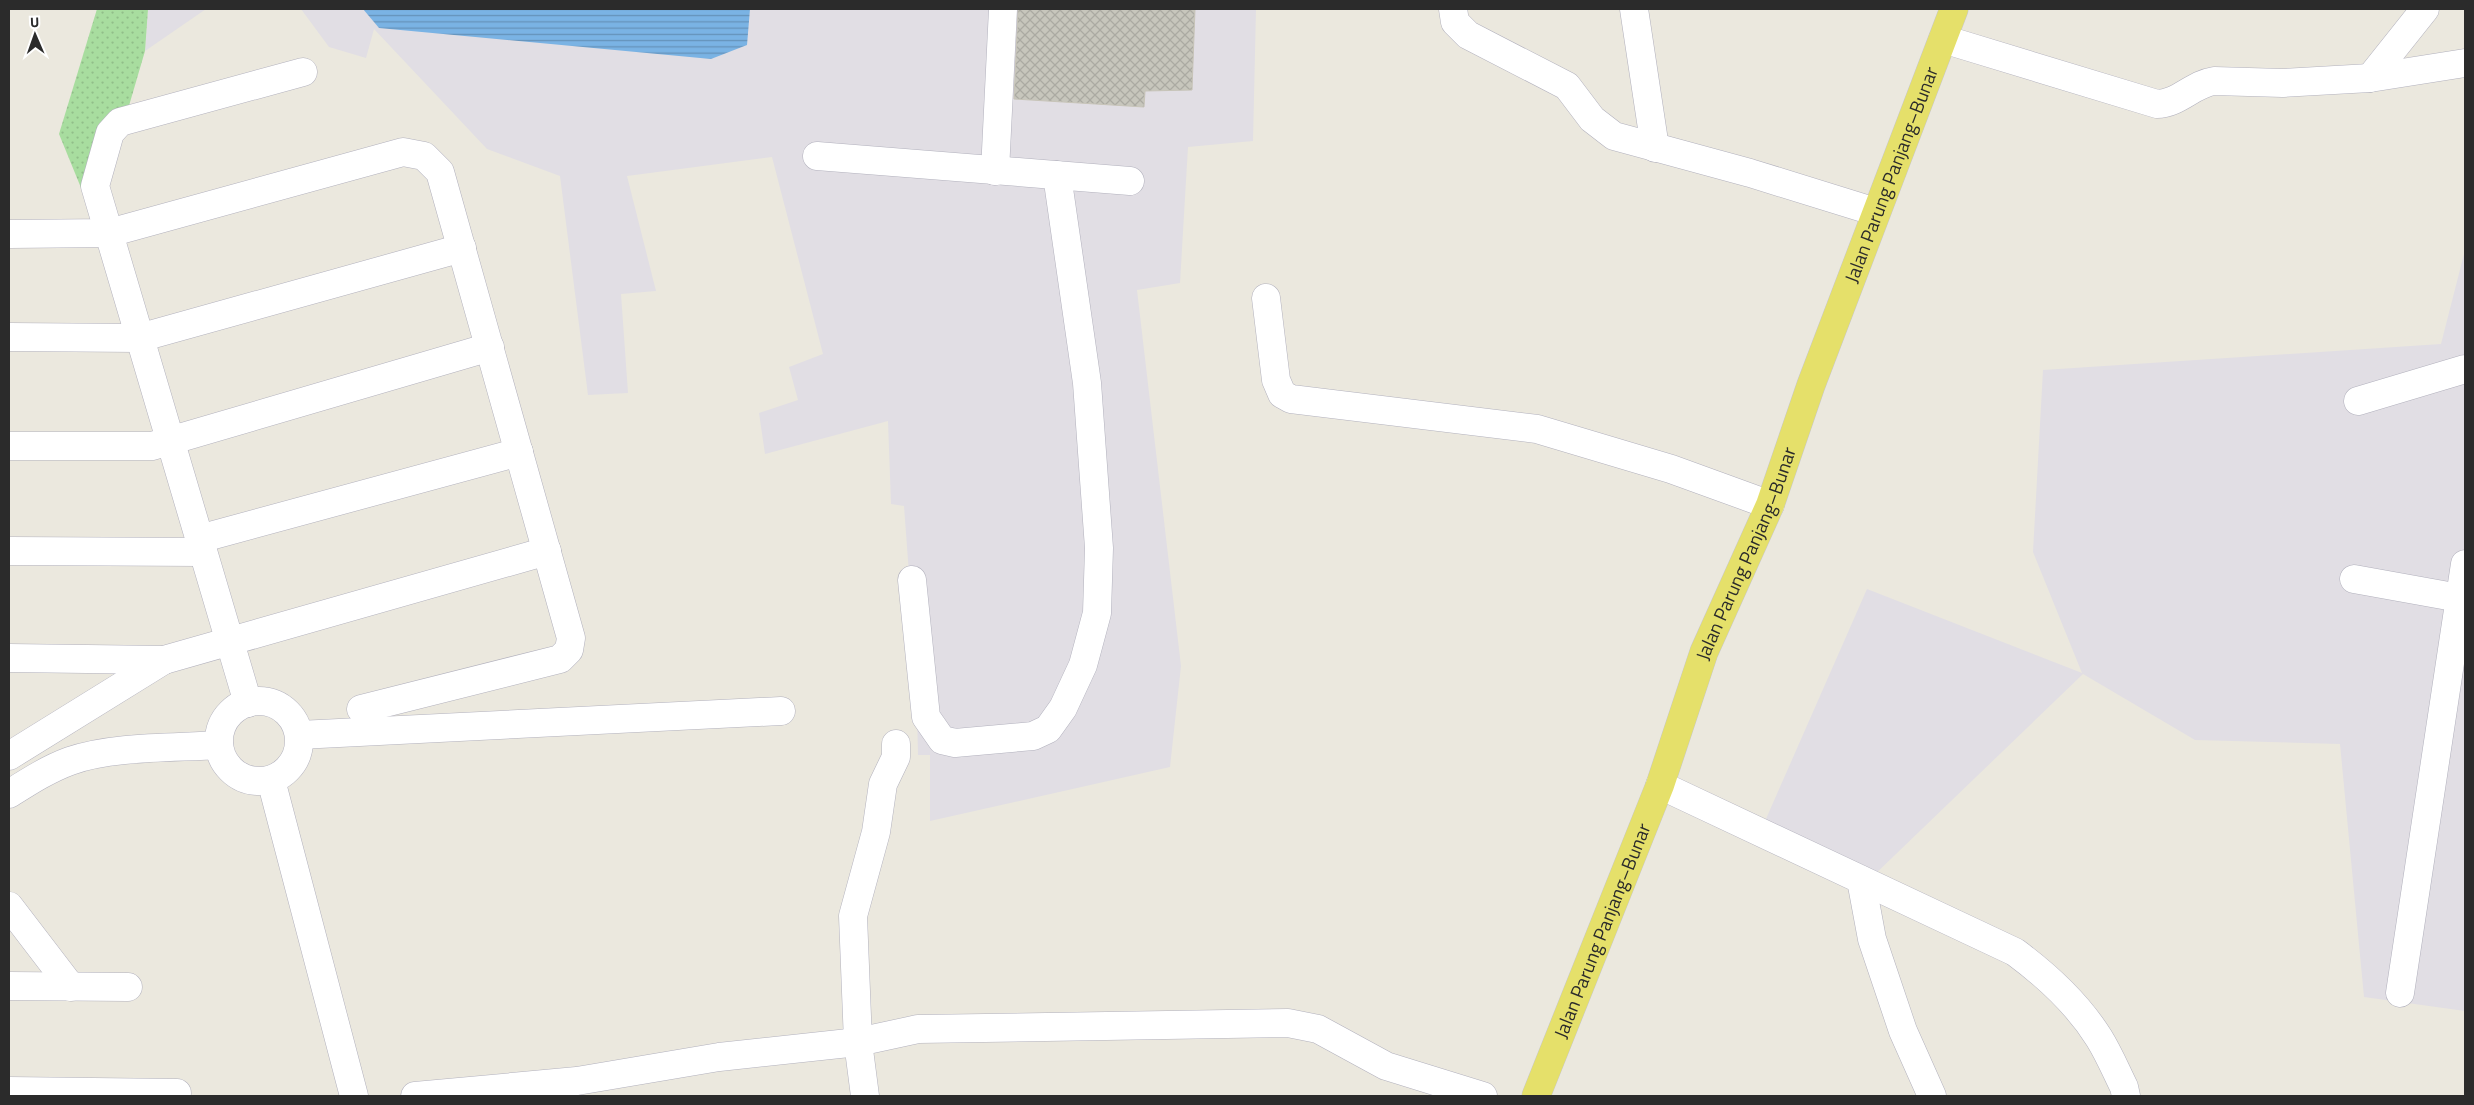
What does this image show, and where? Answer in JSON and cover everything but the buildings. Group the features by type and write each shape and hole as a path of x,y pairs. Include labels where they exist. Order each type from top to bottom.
{"main road":[{"name":"Jalan Parung Panjang–Bunar","path":"1536,1096 1660,785 1704,652 1770,505 1810,385 1954,9"}],"street":[{"path":"995,171 1002,9"},
{"path":"1453,9 1456,22 1468,35 1568,86 1592,119 1614,136 1750,173 1876,212"},
{"path":"1634,9 1655,148"},
{"path":"2370,78 2425,9"},
{"path":"1943,39 2157,104 2168,104 2205,82 2283,83 2370,78 2465,63"},
{"path":"248,703 94,186 110,133 120,122 303,72"},
{"path":"9,234 109,233 403,152 424,156 440,172 571,638 570,650 560,659 362,709"},
{"path":"817,156 1130,181"},
{"path":"912,580 926,717 942,740 955,743 1033,736 1048,729 1063,708 1083,665 1097,613 1098,558 1087,383 1057,175"},
{"path":"9,337 140,338 462,248"},
{"path":"1266,298 1276,380 1282,394 1291,399 1537,429 1671,469 1770,505"},
{"path":"9,446 152,446 490,347"},
{"path":"2358,402 2465,370"},
{"path":"9,551 201,546 519,452"},
{"path":"9,658 164,660 547,551"},
{"path":"2400,994 2463,599 2465,564"},
{"path":"2354,579 2463,599"},
{"path":"9,756 164,660"},
{"path":"261,701 275,704 295,722 299,735 299,750 293,763 284,773 271,780 256,781 243,778 231,770 223,758 219,745 220,731 226,719 235,709 248,703 261,701"},
{"path":"299,735 781,711"},
{"path":"864,1096 858,1042 853,916 876,832 883,784 896,757 896,744"},
{"path":"9,794 31,780 70,761 107,753 219,745"},
{"path":"271,780 354,1096"},
{"path":"1660,785 2015,952 2035,966 2068,1000 2099,1038 2124,1087 2126,1096"},
{"path":"1861,880 1872,939 1902,1031 1932,1096"},
{"path":"9,906 71,987"},
{"path":"9,986 128,987"},
{"path":"415,1096 577,1081 719,1057 858,1042 918,1030 1288,1024 1318,1029 1386,1066 1483,1096"},
{"path":"9,1091 177,1093"}],"shaded area":[{"path":"148,9 206,9 145,51"},
{"path":"301,9 1256,9 1253,141 1188,147 1180,283 1137,290 1181,666 1170,767 930,821 930,755 918,755 916,668 904,506 891,504 888,421 765,454 759,413 798,400 789,367 823,354 772,157 627,176 656,291 621,294 628,393 588,395 560,176 487,149 374,29 366,58 329,47"},
{"path":"2465,250 2465,1011 2364,997 2340,744 2195,740 2083,674 1869,880 1762,828 1867,589 2082,673 2033,552 2043,370 2441,344"}],"green space":[{"path":"97,9 148,9 145,51 95,222 59,134"}],"water":[{"path":"363,9 750,9 747,45 711,59 379,28"}]}
